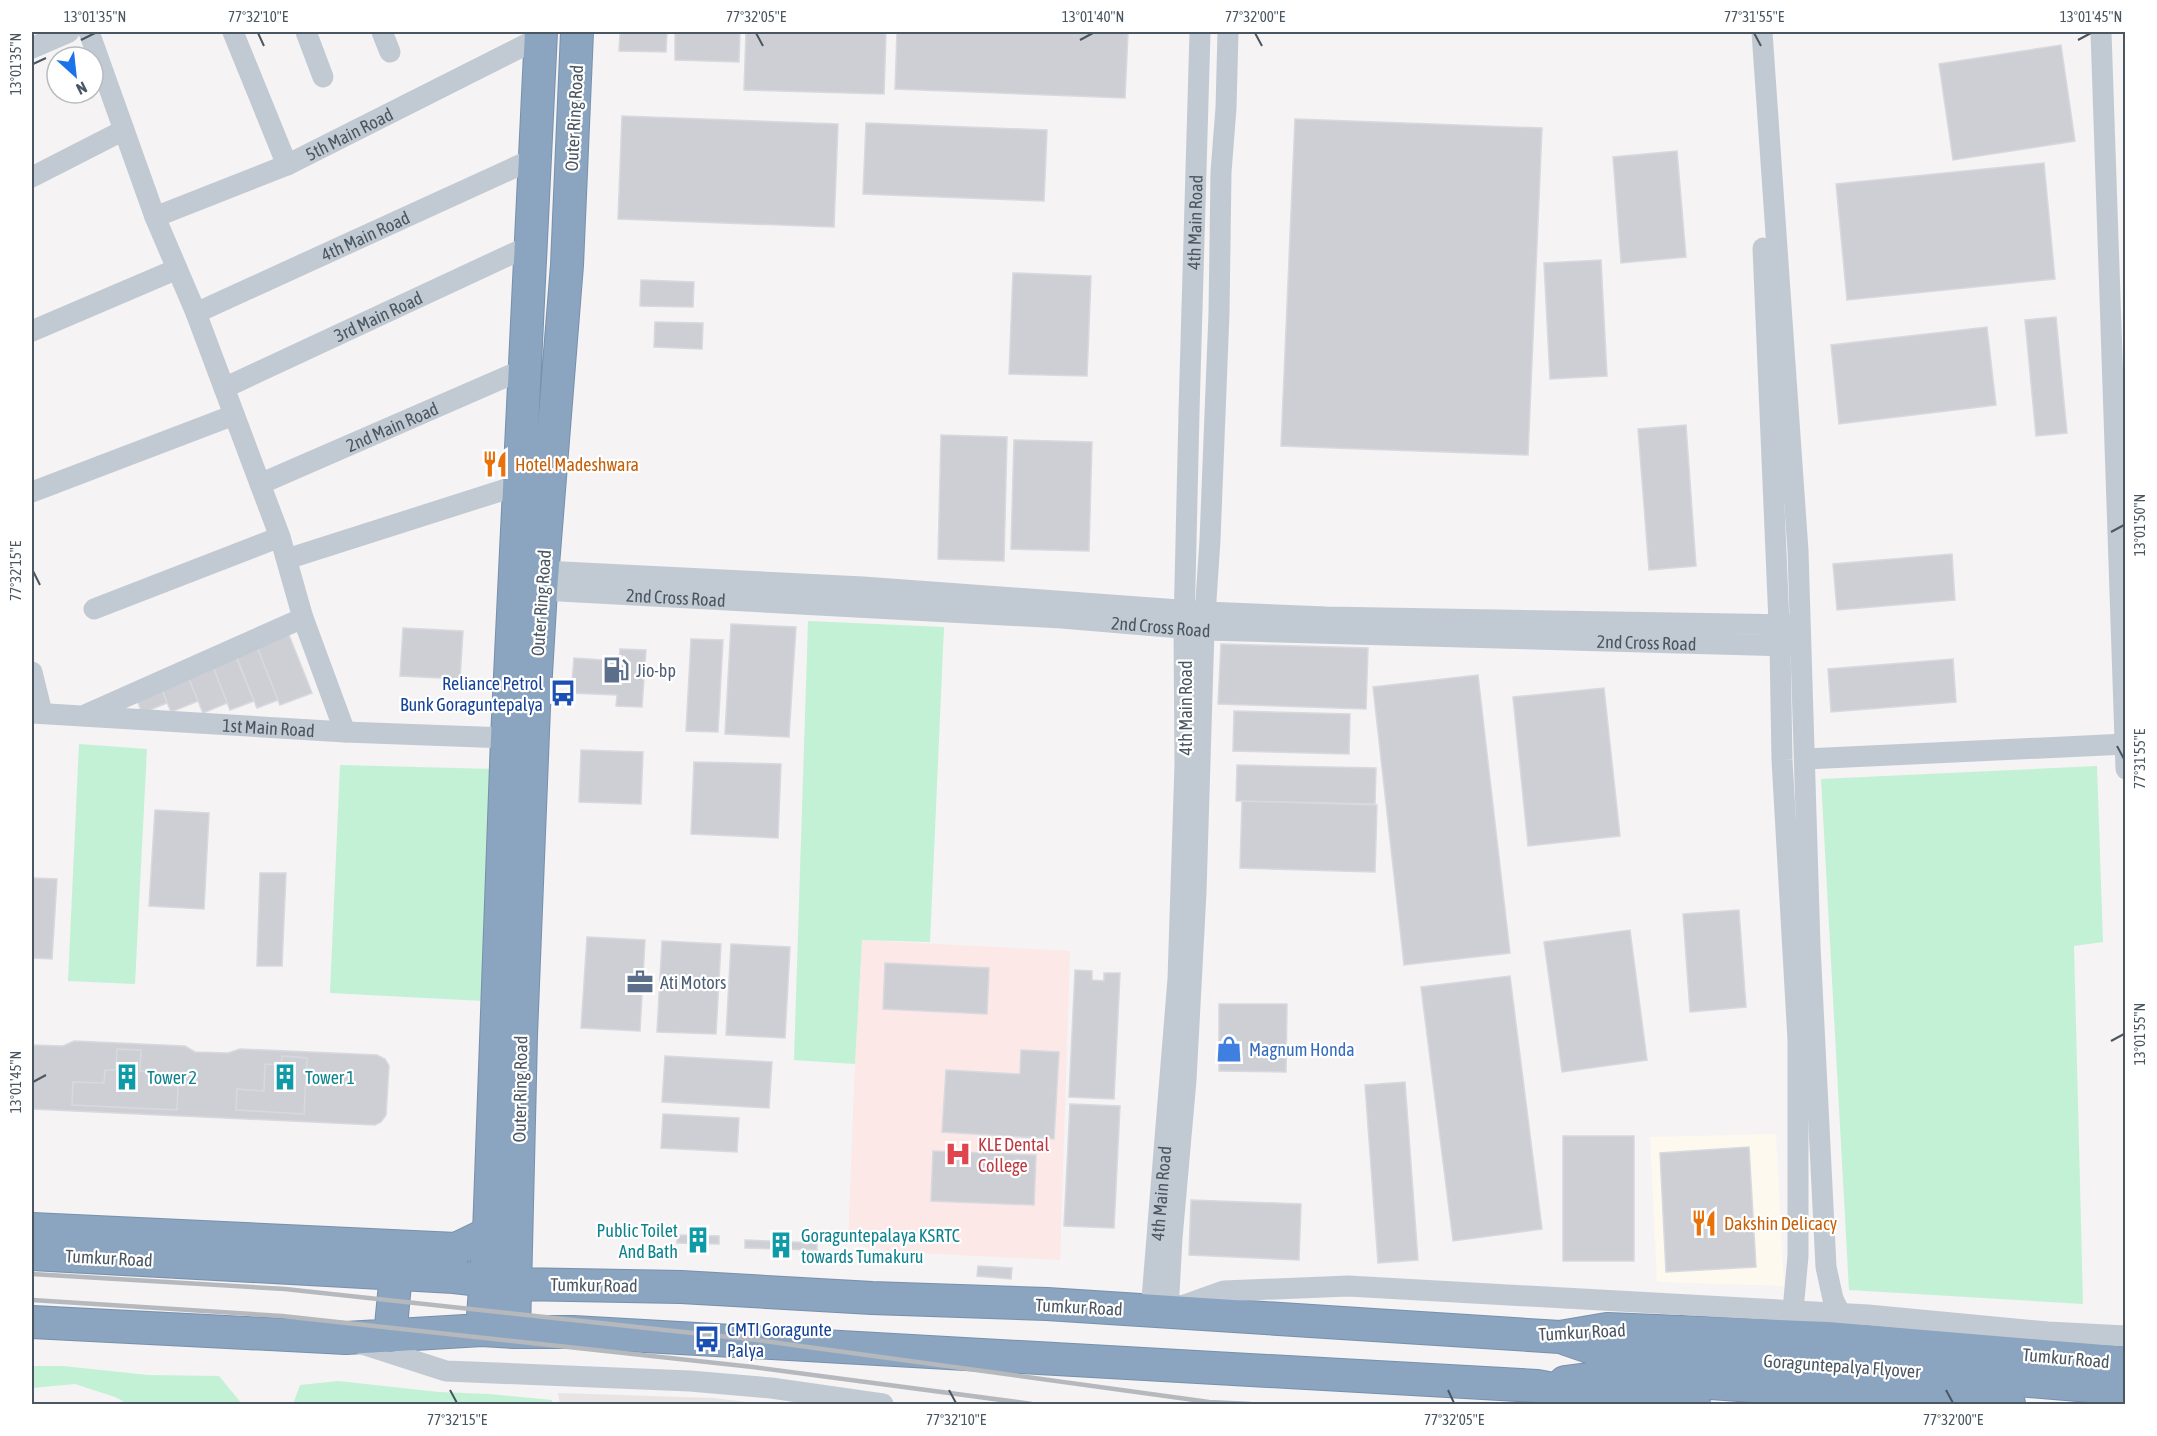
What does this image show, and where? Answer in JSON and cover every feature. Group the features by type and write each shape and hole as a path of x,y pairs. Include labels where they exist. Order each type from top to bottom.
{"highway":[{"name":"Outer Ring Road","path":"501,1282 521,1035 531,772 542,581 567,265 577,32"},
{"name":"Outer Ring Road","path":"501,1282 489,1233 507,738 541,34"},
{"path":"32,1229 456,1248 489,1233"},
{"name":"Tumkur Road","path":"32,1254 501,1282 681,1287 872,1298 1047,1304 1560,1337 1606,1329 1815,1338 2126,1363"},
{"path":"390,1336 396,1274"},
{"path":"482,1330 501,1282"},
{"path":"501,1282 514,1332"},
{"path":"42,1324 346,1338 482,1330 573,1332 1447,1393 1538,1386 1608,1399 1694,1404"},
{"name":"Goraguntepalya Flyover","path":"1560,1337 1600,1351 1825,1377 2010,1404"},
{"name":"Goraguntepalya Flyover","path":"1538,1386 1612,1376 1825,1377 2126,1389"}],"street":[{"path":"32,48 69,32"},
{"path":"89,32 155,217 196,313 280,537 303,618 345,732"},
{"name":"5th Main Road","path":"233,32 286,165 541,34"},
{"path":"306,32 323,77"},
{"path":"382,32 390,52"},
{"name":"4th Main Road","path":"1195,620 1189,412 1200,32"},
{"name":"4th Main Road","path":"1160,1311 1178,978 1185,764 1219,314 1221,172 1227,108 1228,32"},
{"path":"1753,32 1790,635 1805,759 1810,946 1826,1267 1833,1299 1840,1313"},
{"path":"1762,32 1798,539 1782,760 1798,1040 1798,1256 1793,1310"},
{"path":"2101,32 2126,769"},
{"path":"32,177 124,130"},
{"name":"4th Main Road","path":"196,313 535,158"},
{"path":"155,217 286,165"},
{"name":"3rd Main Road","path":"224,388 531,245"},
{"path":"32,331 177,269"},
{"name":"2nd Main Road","path":"260,484 524,369"},
{"path":"32,492 234,415"},
{"path":"287,559 519,485"},
{"path":"94,609 280,537"},
{"name":"2nd Cross Road","path":"542,581 863,587 1195,620 1337,617 1790,635"},
{"path":"82,716 303,618"},
{"path":"32,672 37,713"},
{"name":"1st Main Road","path":"37,713 345,732 507,738"},
{"path":"1805,759 2125,744"},
{"path":"1160,1311 1224,1291 1348,1286 1840,1313 2048,1332 2126,1336"},
{"path":"346,1338 446,1371 690,1381 771,1388 883,1404"}],"shaded area":[{"name":"KLE Dental College","path":"862,940 1070,951 1060,1260 897,1252 848,1243"},
{"path":"1776,1134 1784,1286 1657,1282 1650,1137"},
{"path":"558,1393 713,1398 765,1404 560,1404"}],"green space":[{"path":"808,621 944,627 930,942 862,940 855,1064 794,1060"},
{"path":"79,744 147,749 135,984 68,981"},
{"path":"340,765 494,769 483,1001 330,993"},
{"path":"2097,766 2103,942 2074,946 2083,1304 1849,1290 1821,779"},
{"path":"32,1366 63,1366 148,1375 219,1376 242,1404 128,1404 115,1397 75,1384 32,1388"},
{"path":"338,1381 439,1392 552,1400 552,1404 293,1404 300,1385"}],"building":[{"path":"620,32 667,32 666,52 619,51"},
{"path":"675,32 740,32 739,62 675,60"},
{"path":"746,32 886,32 884,94 744,90"},
{"path":"897,32 1128,32 1125,98 895,89"},
{"path":"2061,45 2075,141 1953,160 1939,64"},
{"path":"622,116 838,124 834,227 618,219"},
{"path":"1295,119 1542,128 1528,455 1281,446"},
{"path":"866,123 1047,130 1044,201 863,194"},
{"path":"1677,151 1686,257 1621,263 1613,157"},
{"path":"2044,163 2055,279 1847,300 1836,184"},
{"path":"1601,260 1607,376 1550,379 1544,263"},
{"path":"1013,273 1091,276 1087,376 1009,374"},
{"path":"641,280 694,282 693,307 640,306"},
{"path":"2056,317 2067,433 2036,436 2025,320"},
{"path":"655,322 703,323 702,349 654,347"},
{"path":"1987,327 1996,405 1839,424 1831,345"},
{"path":"1686,425 1696,566 1649,570 1638,429"},
{"path":"941,435 1007,437 1004,561 938,559"},
{"path":"1014,440 1092,442 1089,551 1011,549"},
{"path":"1952,554 1955,600 1837,610 1833,564"},
{"path":"731,624 796,627 789,737 725,734"},
{"path":"403,628 463,631 460,679 400,676"},
{"path":"287,630 312,693 280,705 255,642"},
{"path":"691,639 723,640 718,732 686,731"},
{"path":"256,644 278,700 257,708 235,653"},
{"path":"1221,644 1368,648 1366,709 1218,704"},
{"path":"620,649 646,650 642,707 616,706 617,695 571,693 574,658 619,661"},
{"path":"235,655 254,701 230,710 212,664"},
{"path":"1953,659 1956,702 1831,712 1828,669"},
{"path":"212,664 227,703 203,713 187,674"},
{"path":"187,674 198,701 171,712 160,685"},
{"path":"1478,675 1510,953 1404,965 1373,687"},
{"path":"160,685 167,703 142,713 135,695"},
{"path":"1604,688 1620,836 1528,846 1513,697"},
{"path":"1234,711 1350,714 1349,754 1233,751"},
{"path":"581,750 643,752 641,804 579,802"},
{"path":"694,762 781,764 778,838 691,834"},
{"path":"1237,765 1376,768 1375,804 1236,801"},
{"path":"1242,801 1377,805 1375,872 1240,868"},
{"path":"155,810 209,813 204,909 149,906"},
{"path":"260,873 286,873 282,966 257,966"},
{"path":"32,878 57,879 52,959 32,958"},
{"path":"1739,910 1746,1007 1690,1012 1683,914"},
{"path":"1630,930 1647,1060 1562,1072 1544,942"},
{"path":"587,937 645,940 640,1031 581,1028"},
{"path":"662,941 721,944 716,1034 657,1032"},
{"path":"731,944 790,947 785,1038 726,1035"},
{"path":"885,963 989,968 987,1014 883,1009"},
{"path":"1075,970 1092,971 1092,980 1104,981 1104,973 1120,973 1114,1099 1069,1097"},
{"path":"1510,976 1542,1229 1453,1241 1421,987"},
{"path":"1219,1004 1287,1004 1286,1072 1219,1071"},
{"path":"74,1041 185,1046 195,1052 228,1053 240,1049 377,1055 385,1059 389,1066 386,1115 381,1122 375,1125 32,1109 32,1045 63,1046"},
{"name":"Tower 2","path":"117,1049 141,1050 140,1071 151,1072 150,1085 178,1086 177,1110 72,1105 73,1082 104,1083 105,1070 116,1070"},
{"path":"1021,1050 1059,1052 1054,1139 942,1132 946,1070 1020,1074"},
{"name":"Tower 1","path":"282,1056 307,1058 304,1114 236,1110 237,1089 264,1091 265,1064 281,1065"},
{"path":"665,1056 772,1062 769,1108 662,1102"},
{"path":"1405,1082 1418,1260 1378,1263 1365,1085"},
{"path":"1070,1104 1120,1106 1114,1228 1064,1226"},
{"path":"663,1114 739,1118 737,1152 661,1148"},
{"path":"1563,1136 1634,1136 1634,1261 1563,1261"},
{"path":"1749,1147 1756,1267 1666,1272 1660,1153"},
{"path":"933,1151 1036,1155 1034,1205 931,1201"},
{"path":"1191,1200 1301,1204 1299,1260 1189,1255"},
{"name":"Public Toilet And Bath","path":"677,1235 719,1236 719,1244 677,1243"},
{"name":"Goraguntepalaya KSRTC towards Tumakuru","path":"745,1240 817,1243 817,1250 745,1248"},
{"path":"978,1266 1012,1268 1011,1279 977,1276"}],"railway":[{"path":"32,1274 285,1289 757,1340 1209,1402 1250,1404"},
{"path":"32,1300 282,1316 753,1367 1032,1404"}],"place":[{"name":"Hotel Madeshwara","path":"495,464"},
{"name":"Jio-bp","path":"616,670"},
{"name":"Reliance Petrol Bunk Goraguntepalya","path":"563,693"},
{"name":"Ati Motors","path":"640,982"},
{"name":"Magnum Honda","path":"1229,1049"},
{"name":"Tower 2","path":"127,1077"},
{"name":"Tower 1","path":"285,1077"},
{"name":"KLE Dental College","path":"958,1154"},
{"name":"Dakshin Delicacy","path":"1704,1223"},
{"name":"Public Toilet And Bath","path":"698,1240"},
{"name":"Goraguntepalaya KSRTC towards Tumakuru","path":"781,1245"},
{"name":"CMTI Goragunte Palya","path":"707,1339"}]}
